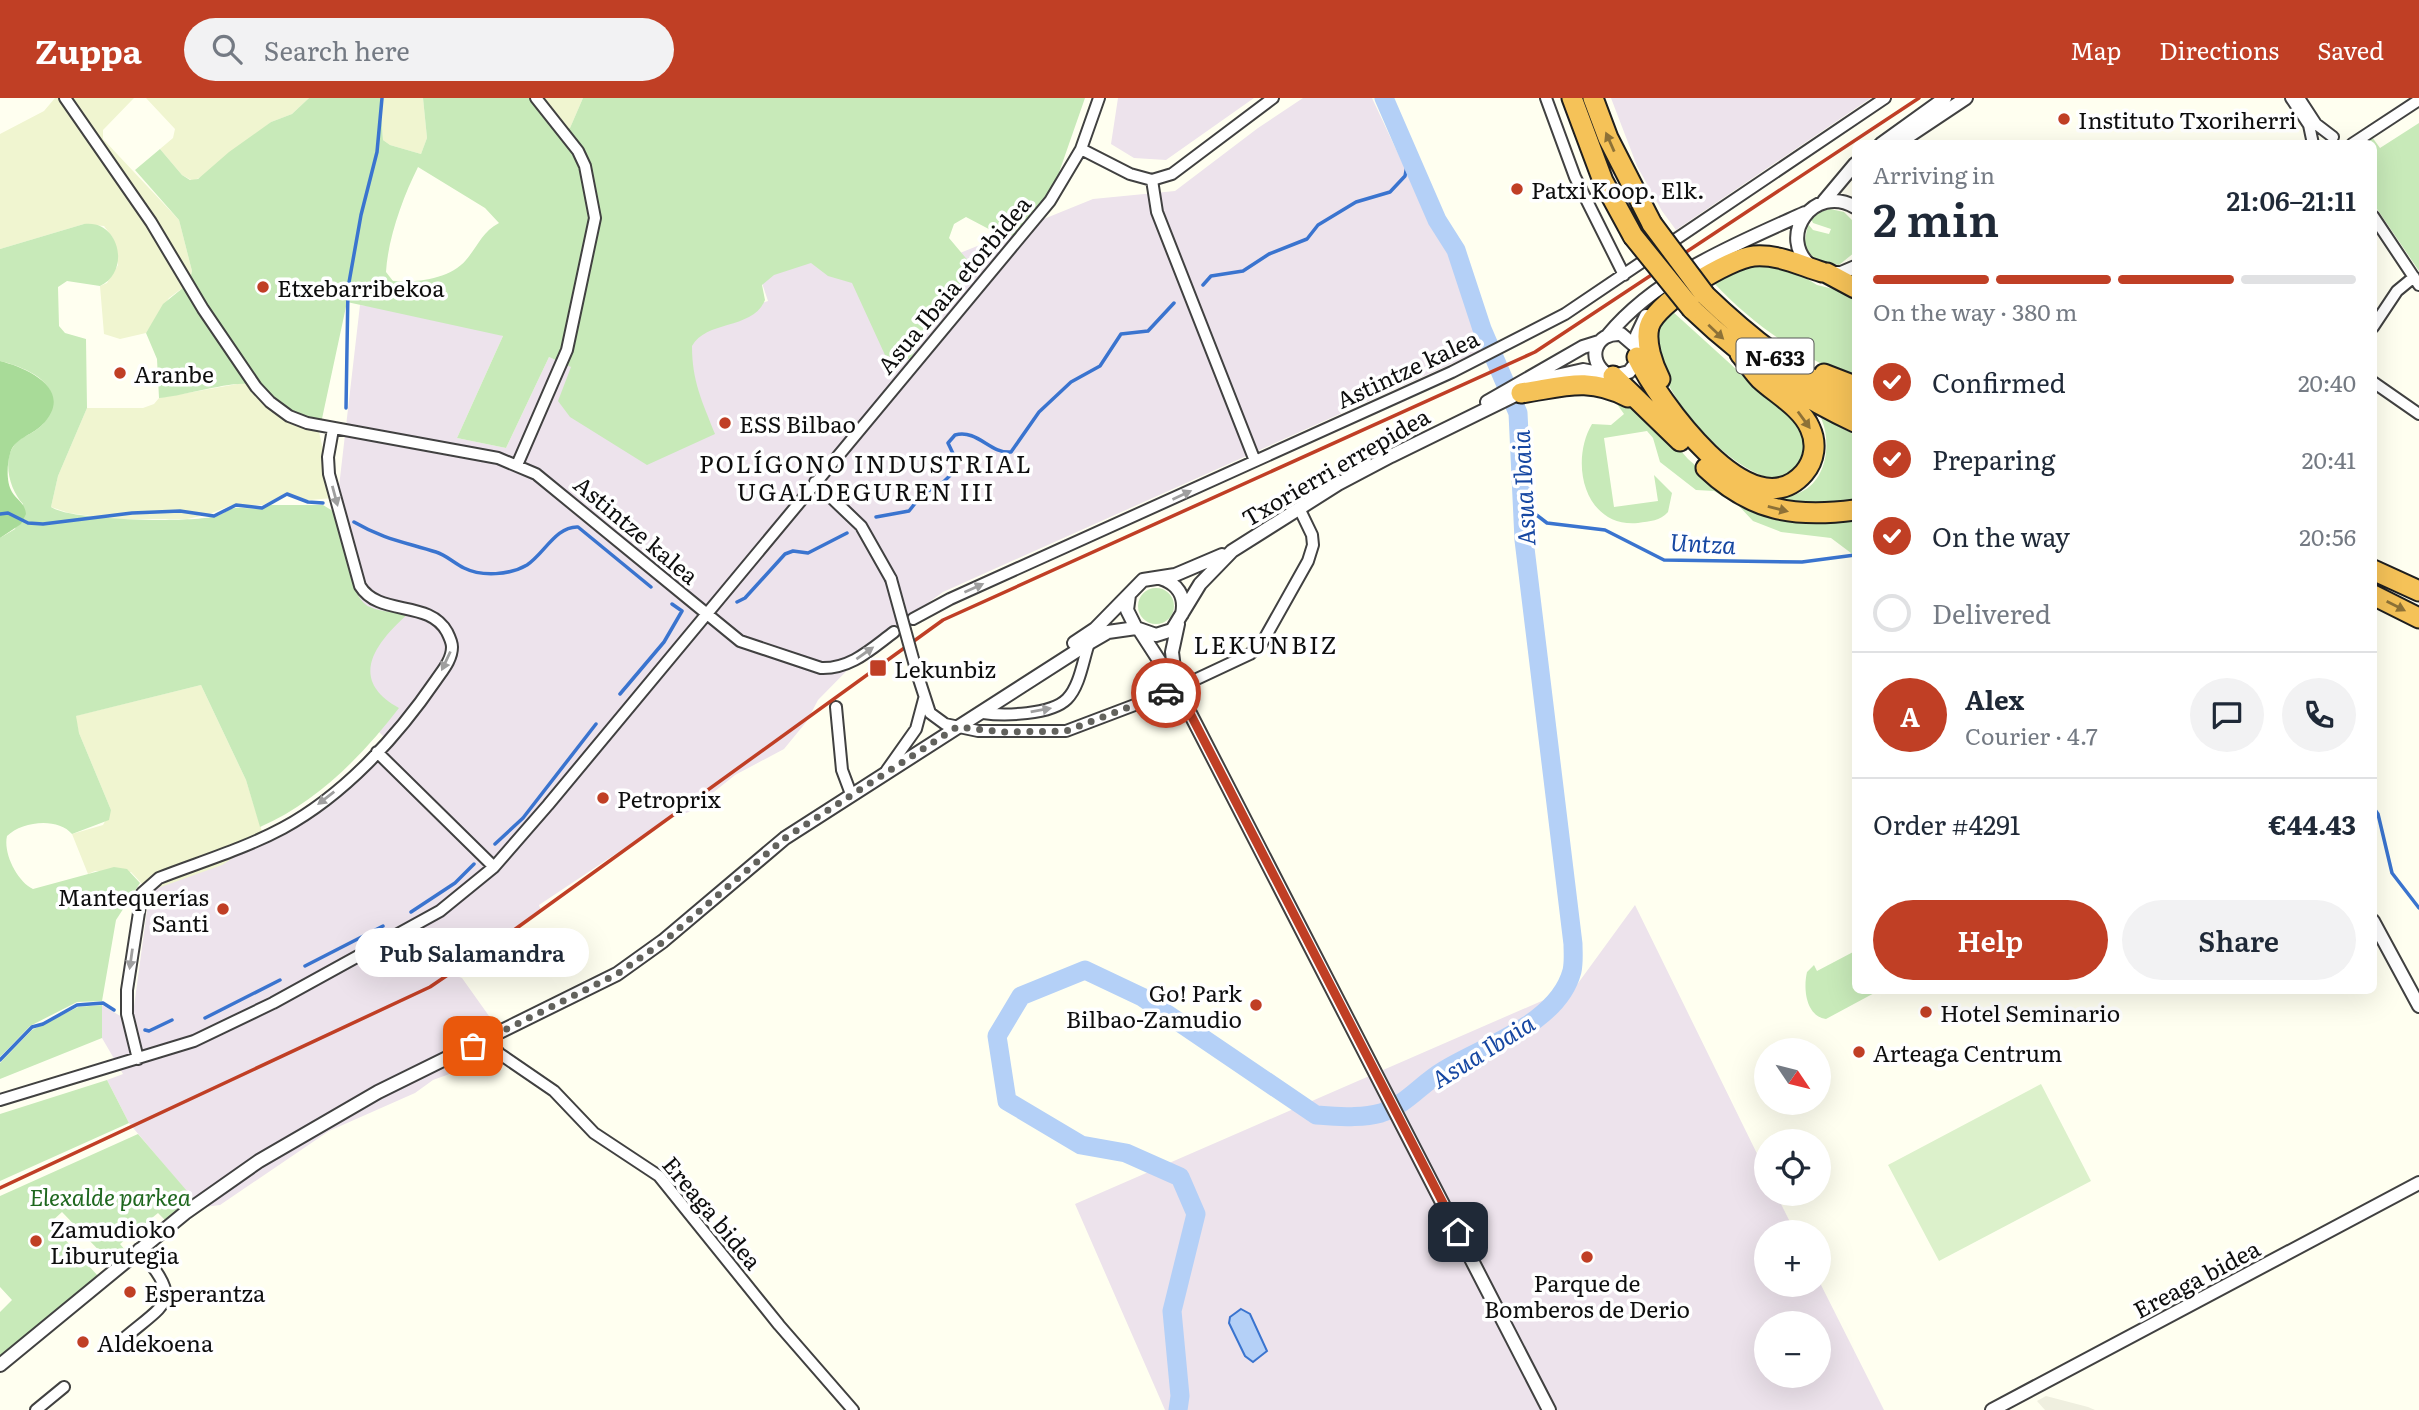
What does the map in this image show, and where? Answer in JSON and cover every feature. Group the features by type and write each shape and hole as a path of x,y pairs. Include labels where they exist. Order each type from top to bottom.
{"highway":[{"name":"N-633","path":"1572,98 1603,181 1633,236 1769,352 1852,402"},
{"name":"N-633","path":"1592,98 1608,138 1652,224 1740,354 1779,380 1852,420"},
{"path":"1677,419 1651,354 1649,328 1664,306 1736,260 1752,256 1782,258 1818,269 1852,286"},
{"path":"1703,297 1833,379 1852,385"},
{"path":"1636,351 1656,392 1677,419 1717,461 1752,484 1775,488 1799,478 1813,458 1815,446 1810,427 1790,403 1759,377 1740,354"},
{"path":"1610,375 1649,408 1707,470 1746,498 1769,507 1805,514 1852,510"},
{"path":"1519,390 1569,383 1591,384 1616,391 1649,408"},
{"path":"2377,572 2419,591"},
{"path":"2377,597 2419,618"}],"street":[{"name":"Astintze kalea","path":"65,98 151,222 202,309 256,387 289,416 333,429 488,456 517,465 552,485 747,645 821,668 845,667 894,632"},
{"path":"517,465 567,350 595,218 586,166 578,151 536,98"},
{"name":"Asua Ibaia etorbidea","path":"0,1100 194,1041 273,1003 440,911 494,866 1050,201 1081,149 1098,98"},
{"path":"1081,149 1130,174 1152,180 1172,174 1273,98"},
{"path":"1546,98 1574,177 1623,275"},
{"name":"Astintze kalea","path":"913,619 950,599 1482,357 1564,314 1885,98"},
{"path":"1888,140 1949,103 1966,98"},
{"path":"2291,98 2309,125 2313,140"},
{"path":"2299,98 2316,124 2340,140"},
{"path":"2356,140 2419,100"},
{"path":"1902,140 1949,103"},
{"path":"2327,140 2333,137"},
{"name":"Txorierri errepidea","path":"1519,390 1583,347 1604,338 1658,291 1724,249 1805,214 1824,201 1852,168"},
{"path":"1152,180 1157,212 1255,461"},
{"path":"1824,201 1843,201 1852,206"},
{"path":"1805,214 1796,234 1798,249 1818,269"},
{"path":"2377,222 2417,281 2397,291 2377,321"},
{"path":"1636,351 1621,334 1604,338 1594,357 1598,368 1610,375 1629,372 1636,351 1641,324 1656,306 1743,253 1778,250 1818,269 1841,273 1852,268"},
{"name":"Txorierri errepidea","path":"0,1365 185,1213 299,1136 378,1092 596,986 638,960 761,857 851,794 957,727 983,704 1095,629 1137,584 1189,570 1232,551 1299,508 1519,390 1570,372 1610,375"},
{"path":"2377,385 2419,414"},
{"path":"138,1059 127,1014 127,990 142,893 159,878 282,828 328,797 408,719 428,684 449,661 452,646 446,630 438,621 426,614 372,599 360,586 329,474 328,457 333,429"},
{"path":"815,482 861,526 891,579 930,713 940,722 957,727 1004,732 1066,731 1177,688 1250,654 1262,643 1308,561 1313,545 1312,535 1299,508"},
{"name":"Txorierri errepidea","path":"969,718 983,713 1108,632 1138,629 1164,634 1180,621 1200,584 1232,551"},
{"path":"1156,578 1170,581 1180,591 1184,604 1172,652 1177,688"},
{"path":"1129,595 1127,610 1177,688 1403,1122 1549,1410"},
{"path":"983,713 1007,716 1052,708 1066,700 1075,688 1089,643"},
{"path":"884,773 916,729 924,696"},
{"path":"836,707 842,770 851,794"},
{"path":"377,752 494,866"},
{"path":"2377,928 2419,1006"},
{"name":"Ereaga bidea","path":"487,1039 500,1054 554,1091 594,1133 644,1163 659,1176 779,1325 853,1410"},
{"name":"Ereaga bidea","path":"1992,1410 2419,1183"},
{"path":"122,1340 162,1306 166,1297 166,1285 139,1249"},
{"path":"36,1410 64,1387"}],"shaded area":[{"path":"1118,98 1254,98 1166,160 1134,158 1111,144"},
{"path":"1303,98 1372,98 1408,175 1459,267 1487,348 943,592 878,639 818,700 807,721 784,749 735,775 689,812 668,819 539,905 541,911 448,973 462,978 489,1016 485,1061 433,1080 415,1093 329,1131 220,1205 205,1207 193,1199 129,1123 107,1080 123,1074 102,1038 102,1005 137,1026 133,1014 150,888 336,796 392,745 374,727 337,504 360,305 472,321 503,336 457,438 506,448 549,357 572,367 768,301 758,271 835,243 859,294 1093,199 1175,191 1258,128"},
{"path":"1611,98 1871,98 1676,230 1637,166"},
{"path":"1635,905 1754,1148 1754,1206 1782,1206 1789,1220 1754,1220 1754,1297 1827,1297 1884,1410 1165,1410 1075,1204 1576,986"},
{"path":"2046,1396 2095,1410 2045,1410 2037,1401"}],"green space":[{"path":"55,98 134,98 103,130 103,139 179,220 192,271 189,283 169,298 146,333 120,339 104,334 100,286 107,283 118,265 113,238 104,226 84,224 0,249 0,134 44,111"},
{"path":"146,98 309,98 292,114 271,122 193,181 182,175 160,149 173,138 175,129"},
{"path":"309,98 380,98 383,140 390,145 421,154 427,138 423,98 529,98 557,132 570,128 583,98 1085,98 1055,184 1047,199 1016,235 1002,236 966,217 954,224 949,238 970,263 971,274 927,327 911,358 903,362 885,355 852,283 828,276 811,263 774,275 762,285 765,300 759,310 740,321 708,332 692,346 696,381 715,434 647,465 570,417 558,401 571,367 549,357 506,448 457,438 503,336 347,302 320,428 324,432 316,431 297,420 251,385 234,384 159,398 157,359 146,333 163,304 189,283 192,271 179,220 135,170 160,149 182,175 190,180 198,179 229,152 271,122 292,114","holes":["418,167 485,208 499,223 484,235 466,260 451,272 412,281 393,281 386,272 397,218"]},
{"path":"380,98 423,98 427,138 421,154 390,145 383,140"},
{"path":"530,98 583,98 570,128 557,132"},
{"path":"2419,123 2419,271 2377,209 2377,144 2380,148"},
{"path":"1830,209 1844,212 1852,220 1852,254 1839,265 1816,261 1804,246 1808,224 1813,230 1829,234 1831,229 1813,223 1811,219"},
{"path":"84,224 96,225 106,230 113,238 118,259 116,270 110,279 100,286 67,281 58,287 59,326 65,333 86,339 87,408 58,476 51,507 63,512 106,518 183,520 219,515 231,509 267,505 323,505 341,516 352,580 362,601 374,609 408,614 385,637 372,662 370,674 374,686 383,697 399,708 370,743 337,776 300,805 260,827 246,780 201,685 76,716 79,733 111,810 109,820 72,834 49,823 22,827 7,836 9,858 22,880 33,889 114,867 127,869 140,883 116,920 102,1001 77,1002 30,1026 0,1057 0,538 15,529 23,504 11,481 8,463 10,455 19,440 43,424 51,408 52,397 42,380 22,368 0,361 0,249"},
{"path":"1761,262 1793,270 1817,285 1852,296 1852,378 1816,361 1779,339 1729,299 1714,283 1731,271"},
{"path":"1672,311 1800,427 1805,445 1804,453 1802,460 1791,471 1774,479 1756,473 1719,447 1685,410 1662,371 1655,349 1658,325"},
{"path":"0,361 35,375 51,391 54,401 51,412 42,425 15,444 10,454 9,483 26,514 21,524 0,538"},
{"path":"250,384 319,432 334,498 308,500 287,493 263,505 232,505 207,515 182,511 201,516 187,519 114,519 69,513 51,507 58,476 87,408 143,408 154,404 159,398"},
{"path":"1603,384 1660,427 1688,459 1726,492 1852,516 1852,554 1831,538 1781,532 1753,521 1738,505 1714,491 1696,490 1660,462 1653,438 1647,431 1604,438 1614,507 1658,501 1654,475 1672,493 1668,512 1658,519 1638,523 1620,522 1605,515 1594,504 1586,490 1582,474 1585,440 1592,424 1611,425 1624,414"},
{"path":"1820,416 1852,433 1852,505 1804,505 1780,500 1810,486 1817,478 1825,458 1824,425"},
{"path":"1156,588 1169,593 1174,606 1169,619 1156,624 1143,619 1138,606 1143,593"},
{"path":"201,685 246,780 264,838 222,865 158,888 145,887 131,872 95,871 88,874 72,834 103,825 111,810 79,733 75,716"},
{"path":"1852,953 1852,994 1872,994 1826,1019 1819,1017 1810,1007 1805,986 1807,972 1814,965 1817,971"},
{"path":"102,1005 102,1038 0,1079 0,1063 32,1030 78,1007"},
{"path":"107,1080 129,1123 0,1181 0,1114"},
{"path":"2041,1084 2091,1181 1939,1261 1888,1165"},
{"name":"Elexalde parkea","path":"138,1134 193,1198 165,1220 158,1213 120,1244 126,1251 112,1264 62,1212 50,1223 98,1276 0,1358 0,1312 12,1300 0,1287 0,1196"}],"water":[{"path":"1241,1309 1250,1314 1267,1351 1253,1362 1245,1356 1229,1323 1230,1317"}],"waterway":[{"path":"346,408 348,288 361,215 377,152 382,98"},
{"name":"Asua Ibaia","path":"1178,1410 1180,1396 1172,1311 1196,1214 1180,1177 1126,1153 1081,1145 1007,1101 997,1036 1021,996 1085,970 1142,997 1316,1115 1357,1117 1390,1109 1443,1071 1536,1019 1552,1005 1564,989 1573,968 1573,944 1524,540 1518,413 1482,329 1456,250 1437,220 1384,98"},
{"path":"1203,285 1211,276 1243,271 1269,254 1307,239 1318,225 1356,202 1390,192 1405,176 1409,155"},
{"path":"876,517 909,511 924,492 940,485 949,476 957,462 948,443 955,435 970,435 1004,452 1011,452 1039,412 1071,382 1100,366 1121,334 1148,331 1174,303"},
{"path":"0,514 8,513 28,523 43,524 132,513 180,511 214,516 236,505 262,508 287,494 308,502 323,503"},
{"name":"Untza","path":"1521,503 1547,523 1605,530 1664,560 1802,562 1852,555"},
{"path":"354,522 384,536 440,553 471,571 487,574 513,571 527,565 563,531 578,527 651,587"},
{"path":"737,602 745,598 785,554 793,551 808,553 847,533"},
{"path":"620,694 664,642 682,611 672,604"},
{"path":"495,844 523,818 596,724"},
{"name":"Untza","path":"2377,813 2392,873 2419,908"},
{"path":"411,912 455,883 474,864"},
{"path":"305,966 383,926"},
{"path":"205,1018 280,980"},
{"path":"0,1060 32,1027 43,1024 77,1005 103,1003 114,1010"},
{"path":"145,1030 149,1031 172,1020"}],"railway":[{"path":"1856,140 1919,98"},
{"path":"0,1188 430,987 514,930 943,620 1535,352 1852,142"}],"way so far":[{"path":"473,1046 617,974 663,942 785,838 957,727 978,732 1066,731 1166,693"}],"place":[{"name":"Instituto Txoriherri","path":"2064,119"},
{"name":"Patxi Koop. Elk.","path":"1517,189"},
{"name":"Etxebarribekoa","path":"263,287"},
{"name":"Aranbe","path":"120,373"},
{"name":"ESS Bilbao","path":"725,423"},
{"name":"Lekunbiz","path":"878,668"},
{"name":"Petroprix","path":"603,798"},
{"name":"Mantequerías Santi","path":"223,909"},
{"name":"Go! Park Bilbao-Zamudio","path":"1256,1005"},
{"name":"Hotel Seminario","path":"1926,1012"},
{"name":"Pub Salamandra","path":"473,1046"},
{"name":"Arteaga Centrum","path":"1859,1052"},
{"name":"Zamudioko Liburutegia","path":"36,1241"},
{"name":"Parque de Bomberos de Derio","path":"1587,1257"},
{"name":"Esperantza","path":"130,1292"},
{"name":"Aldekoena","path":"83,1342"}],"district":[{"name":"POLÍGONO INDUSTRIAL UGALDEGUREN III","path":"866,476"},
{"name":"LEKUNBIZ","path":"1266,643"}],"route":[{"path":"1166,693 1177,688 1458,1232"}]}
